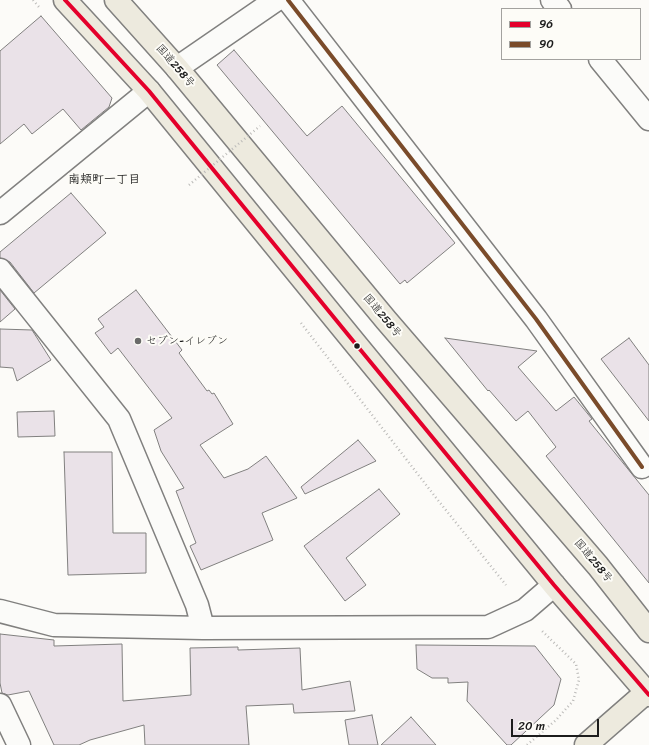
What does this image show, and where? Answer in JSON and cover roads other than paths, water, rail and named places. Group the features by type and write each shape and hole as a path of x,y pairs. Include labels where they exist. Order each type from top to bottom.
{"main road":[{"path":"65,0 149,91 554,585 648,692 586,745"},
{"name":"国道258号","path":"116,0 178,68 386,320 598,566 649,631"}],"street":[{"path":"178,68 276,0"},
{"path":"288,0 536,318 642,467"},
{"path":"552,0 559,8"},
{"path":"601,60 649,119"},
{"path":"0,213 149,91"},
{"path":"0,270 119,418 197,605 203,628"},
{"path":"0,611 54,625 203,628 488,627 525,610 554,585"},
{"path":"0,705 19,745"}],"place":[{"name":"セブン-イレブン","path":"138,341"}],"district":[{"name":"南頬町一丁目","path":"104,180"}]}
